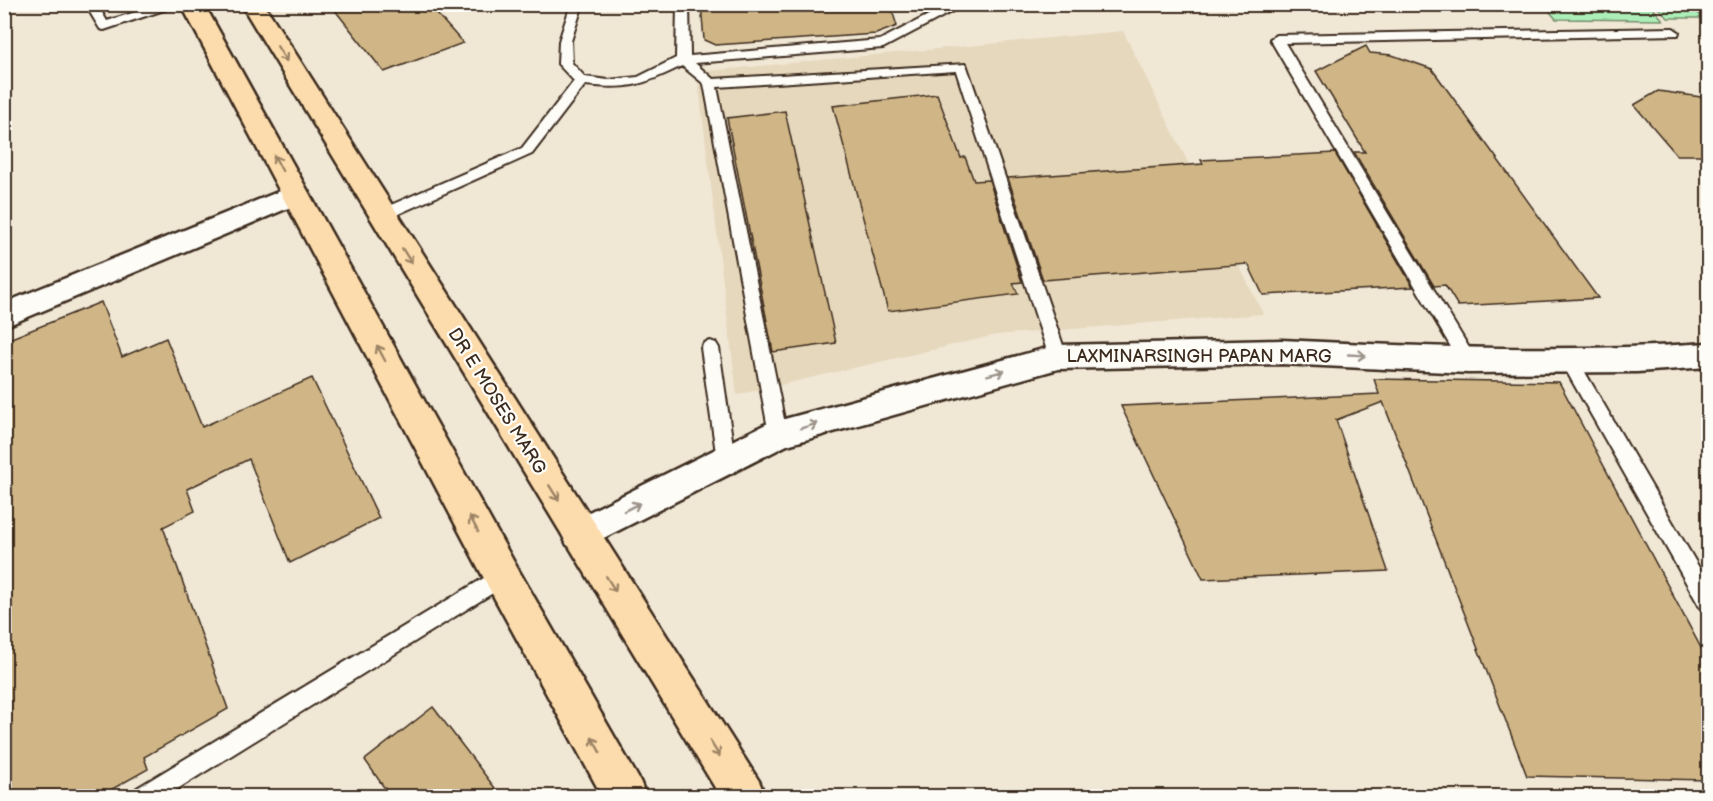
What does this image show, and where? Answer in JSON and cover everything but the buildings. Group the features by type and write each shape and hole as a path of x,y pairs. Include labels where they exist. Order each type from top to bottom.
{"main road":[{"path":"192,4 501,576 625,796"},
{"name":"DR E MOSES MARG","path":"252,4 744,796"}],"street":[{"path":"4,316 295,194"},
{"name":"LAXMINARSINGH PAPAN MARG","path":"580,534 778,434 1058,357 1281,352 1468,361 1636,360 1708,355"}],"lane":[{"path":"91,4 104,26 176,4"},
{"path":"577,4 565,41 565,64 581,81 608,84 641,81 683,60 883,44 960,4"},
{"path":"683,4 683,60 710,83 778,434"},
{"path":"1468,361 1276,39 1673,32"},
{"path":"710,83 961,67 1058,357"},
{"path":"382,215 527,151 581,81"},
{"path":"710,348 726,460"},
{"path":"1569,360 1708,603"},
{"path":"145,796 501,576"}],"shaded area":[{"path":"1123,31 1263,314 996,335 737,395 697,72"}],"green space":[{"path":"1544,5 1650,5 1663,20 1556,19"},
{"path":"1656,5 1690,5 1703,18 1668,18"}]}
